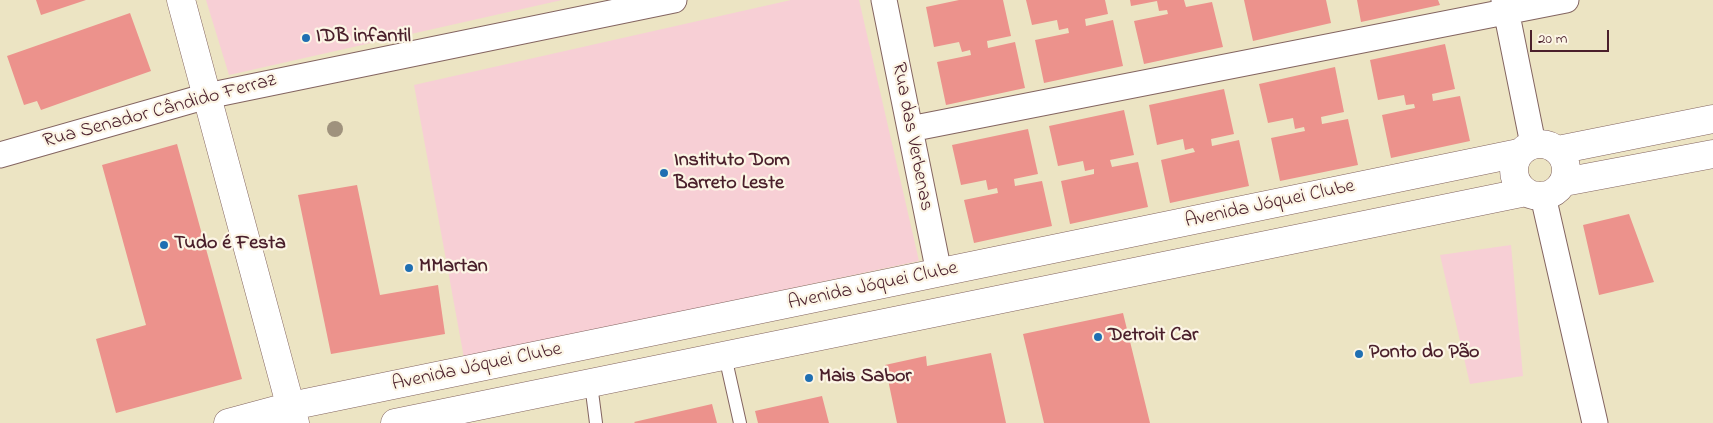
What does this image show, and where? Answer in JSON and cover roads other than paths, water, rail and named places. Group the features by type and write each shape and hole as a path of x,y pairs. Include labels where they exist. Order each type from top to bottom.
{"main road":[{"path":"180,0 293,415"},
{"name":"Avenida Jóquei Clube","path":"228,423 293,415 938,273 1537,149 1713,119"},
{"path":"1537,149 1566,165 1544,190 1515,178 1515,161 1537,149"},
{"name":"Avenida Jóquei Clube","path":"395,423 1713,154"},
{"path":"938,273 946,312"}],"street":[{"name":"Rua Senador Cândido Ferraz","path":"0,155 207,96 674,0"},
{"name":"Rua das Verbenas","path":"884,0 938,273"},
{"path":"910,129 1506,6 1566,0"},
{"path":"1506,6 1537,149"},
{"path":"1544,190 1595,423"}],"lane":[{"path":"725,356 740,423"},
{"path":"591,384 596,423"}],"place":[{"name":"IDB infantil","path":"306,38"},
{"name":"Instituto Dom Barreto Leste","path":"664,173"},
{"name":"Tudo é Festa","path":"164,245"},
{"name":"MMartan","path":"409,268"},
{"name":"Detroit Car","path":"1098,337"},
{"name":"Ponto do Pão","path":"1359,354"},
{"name":"Mais Sabor","path":"809,378"}]}
